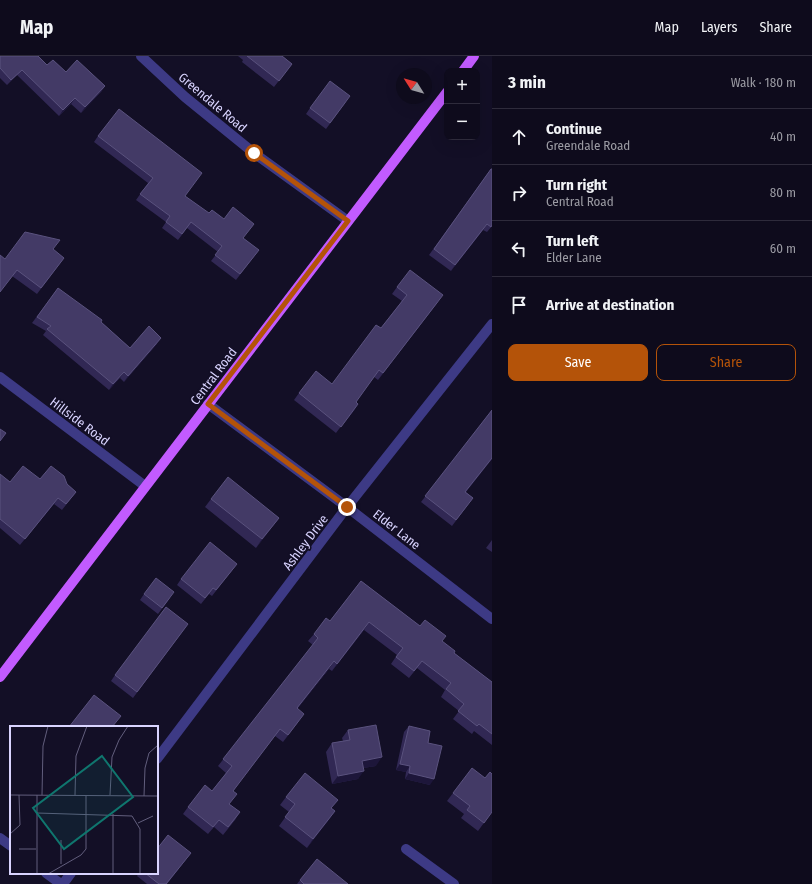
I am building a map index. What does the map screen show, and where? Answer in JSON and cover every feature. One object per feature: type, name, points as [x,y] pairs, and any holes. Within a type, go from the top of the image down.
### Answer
[{"type":"main road","points":[[465,68],[474,56]]},
{"type":"main road","name":"Central Road","points":[[0,677],[444,96]]},
{"type":"street","name":"Greendale Road","points":[[141,56],[185,97],[254,153],[348,221]]},
{"type":"street","name":"Ashley Drive","points":[[158,758],[347,507],[492,324]]},
{"type":"street","name":"Hillside Road","points":[[0,377],[145,486]]},
{"type":"street","name":"Elder Lane","points":[[208,404],[347,507],[492,618]]},
{"type":"street","points":[[0,838],[10,845]]},
{"type":"street","points":[[406,849],[454,884]]},
{"type":"street","points":[[47,874],[62,884],[70,874]]},
{"type":"building","points":[[0,56],[38,56],[47,65],[53,60],[66,72],[77,60],[105,86],[85,107],[75,98],[63,110],[22,70],[11,80],[0,68]]},
{"type":"building","points":[[247,56],[282,56],[292,64],[279,81]]},
{"type":"building","points":[[330,81],[350,96],[330,123],[310,108]]},
{"type":"building","points":[[119,109],[202,173],[185,196],[209,213],[212,210],[224,219],[233,207],[254,224],[243,238],[259,250],[240,274],[215,255],[222,246],[191,222],[182,234],[166,222],[170,216],[140,194],[153,178],[98,136]]},
{"type":"building","points":[[491,169],[492,225],[491,227],[487,224],[455,265],[434,249]]},
{"type":"building","points":[[25,232],[60,240],[53,249],[64,258],[41,288],[17,270],[0,292],[0,255],[5,259]]},
{"type":"building","points":[[410,270],[443,295],[383,373],[379,370],[356,402],[358,404],[341,427],[299,393],[316,371],[332,384],[376,325],[381,328],[407,295],[397,287]]},
{"type":"building","points":[[58,288],[102,320],[101,322],[130,348],[149,326],[161,338],[128,376],[124,372],[113,384],[47,329],[51,326],[37,317]]},
{"type":"building","points":[[492,410],[492,458],[465,492],[473,498],[456,520],[425,496]]},
{"type":"building","points":[[0,429],[6,433],[0,441]]},
{"type":"building","points":[[23,466],[40,479],[51,466],[64,476],[67,484],[76,492],[66,504],[58,498],[25,539],[0,519],[0,474],[10,482]]},
{"type":"building","points":[[228,477],[279,518],[262,539],[211,499]]},
{"type":"building","points":[[210,542],[237,564],[216,590],[213,588],[205,598],[181,579]]},
{"type":"building","points":[[156,578],[174,592],[162,608],[144,594]]},
{"type":"building","points":[[361,581],[420,626],[425,620],[446,636],[442,641],[455,651],[454,653],[492,682],[492,734],[479,724],[477,726],[458,711],[464,704],[446,689],[451,683],[422,661],[414,671],[396,657],[403,648],[369,622],[337,664],[334,661],[297,708],[304,714],[288,735],[280,729],[233,791],[237,794],[229,804],[240,812],[228,827],[219,820],[213,827],[188,807],[205,785],[212,791],[232,766],[223,759],[318,638],[314,634],[326,618],[330,621]]},
{"type":"building","points":[[166,607],[188,624],[137,692],[115,675]]},
{"type":"building","points":[[94,695],[121,716],[113,726],[70,726]]},
{"type":"building","points":[[376,725],[382,757],[362,761],[364,771],[338,776],[332,743],[350,740],[348,730]]},
{"type":"building","points":[[409,726],[430,731],[428,743],[442,746],[434,779],[409,773],[410,766],[400,764]]},
{"type":"building","points":[[472,768],[485,778],[490,772],[492,774],[492,812],[484,823],[467,810],[470,806],[453,793]]},
{"type":"building","points":[[305,773],[338,800],[331,808],[335,811],[313,839],[285,817],[295,804],[286,797]]},
{"type":"building","points":[[168,835],[191,853],[166,884],[159,884],[146,874],[158,874],[158,848]]},
{"type":"building","points":[[317,859],[348,884],[304,884],[300,880]]},
{"type":"route","points":[[254,153],[348,221],[208,404],[347,507]]}]
